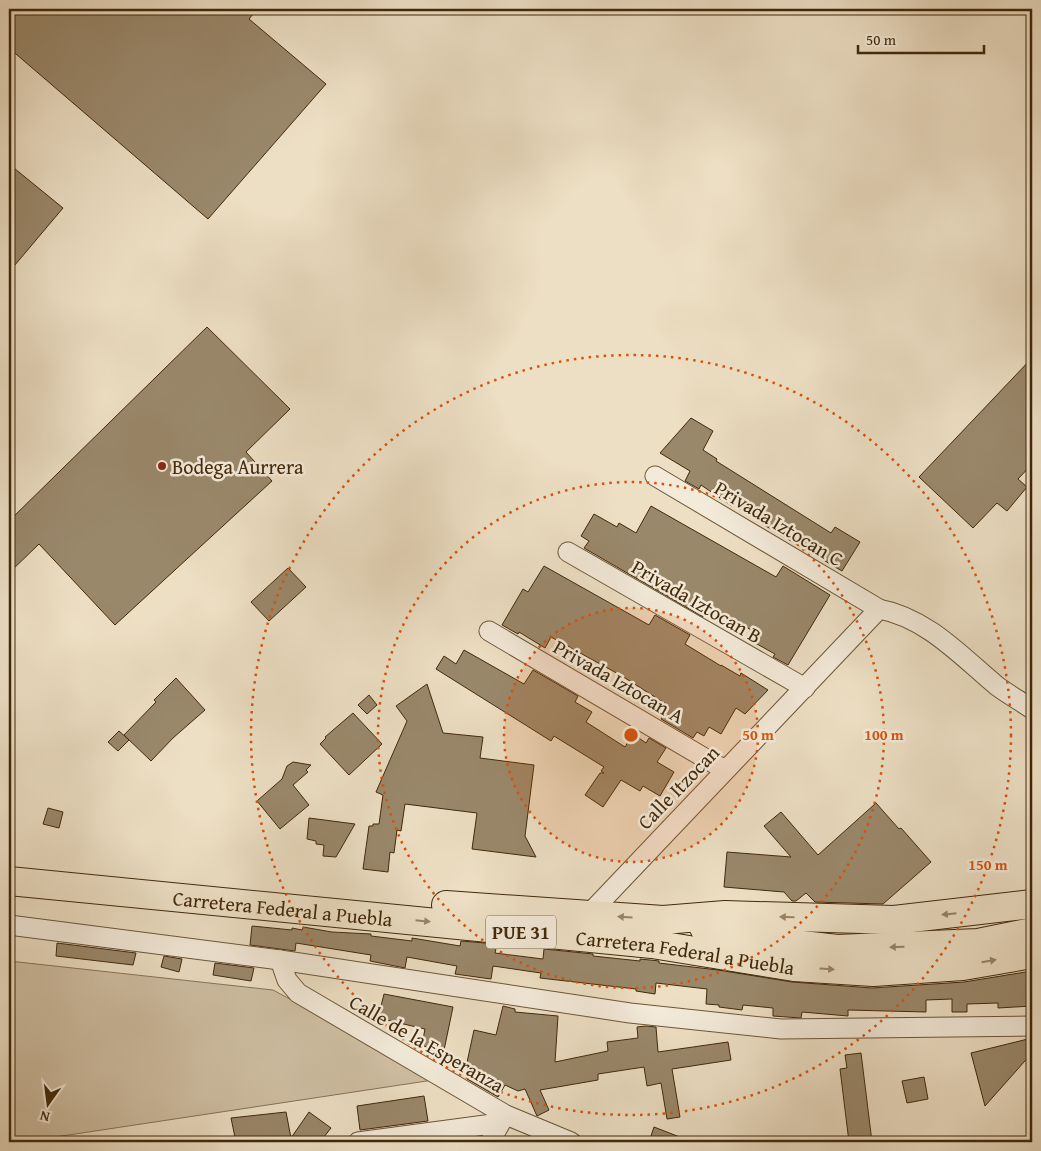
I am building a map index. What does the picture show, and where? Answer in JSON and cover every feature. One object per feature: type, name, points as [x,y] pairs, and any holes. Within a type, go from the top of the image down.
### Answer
[{"type":"main road","name":"Carretera Federal a Puebla","points":[[9,863],[324,896],[564,914],[588,926],[652,944],[794,967],[873,972],[963,966],[1032,954]]},
{"type":"main road","name":"Carretera Federal a Puebla","points":[[9,881],[588,926],[724,915],[894,920],[1032,904]]},
{"type":"main road","points":[[663,920],[776,942],[837,949],[978,943],[1032,932]]},
{"type":"street","name":"Privada Iztocan C","points":[[655,476],[879,608],[896,612],[941,638],[999,687],[1032,709]]},
{"type":"street","name":"Privada Iztocan B","points":[[568,552],[805,688]]},
{"type":"street","name":"Calle Itzocan","points":[[588,926],[725,770],[771,725],[879,608]]},
{"type":"street","name":"Privada Iztocan A","points":[[489,631],[725,770]]},
{"type":"street","points":[[9,925],[280,960],[630,1013],[781,1029],[1032,1026]]},
{"type":"street","name":"Calle de la Esperanza","points":[[280,960],[287,980],[298,993],[503,1119],[570,1142]]},
{"type":"street","points":[[358,1142],[503,1119]]},
{"type":"street","points":[[490,1142],[503,1119]]},
{"type":"shaded area","points":[[9,961],[273,990],[440,1079],[22,1142],[9,1142]]},
{"type":"building","points":[[9,9],[257,9],[249,19],[326,84],[208,219],[9,48]]},
{"type":"building","points":[[9,164],[63,208],[9,272]]},
{"type":"building","name":"Bodega Aurrera","points":[[207,327],[290,409],[246,452],[272,481],[115,625],[39,544],[9,573],[9,521]]},
{"type":"building","points":[[1032,358],[1032,464],[1018,479],[1027,487],[1007,511],[997,503],[973,528],[919,477]]},
{"type":"building","points":[[691,418],[713,431],[703,450],[717,459],[716,461],[831,533],[835,527],[860,542],[842,571],[769,528],[733,504],[732,506],[701,485],[699,489],[685,481],[690,471],[660,453]]},
{"type":"building","points":[[651,506],[776,577],[783,566],[830,595],[788,665],[773,657],[775,654],[748,639],[753,631],[710,606],[703,617],[584,548],[589,541],[581,536],[594,514],[617,527],[619,523],[636,533]]},
{"type":"building","points":[[544,566],[649,625],[655,615],[690,635],[685,644],[721,666],[740,676],[741,673],[768,690],[745,714],[736,708],[721,734],[709,727],[704,736],[697,732],[693,738],[661,719],[669,706],[622,676],[551,637],[545,648],[519,632],[518,634],[502,625],[523,589],[528,592]]},
{"type":"building","points":[[288,568],[306,587],[269,621],[251,602]]},
{"type":"building","points":[[464,650],[524,684],[533,670],[578,696],[575,702],[592,712],[586,722],[625,747],[633,734],[646,743],[649,738],[666,748],[657,762],[674,772],[660,796],[643,786],[640,791],[621,780],[603,807],[585,795],[600,773],[604,773],[601,771],[604,767],[554,736],[551,741],[436,669],[444,656],[456,664]]},
{"type":"building","points":[[176,678],[205,710],[173,738],[151,761],[124,735]]},
{"type":"building","points":[[427,684],[443,733],[483,737],[480,758],[534,765],[525,836],[536,857],[472,849],[477,813],[405,804],[401,831],[397,830],[394,853],[390,852],[388,872],[363,869],[369,826],[379,824],[383,795],[376,792],[407,721],[396,706]]},
{"type":"building","points":[[369,695],[377,705],[367,714],[358,705]]},
{"type":"building","points":[[353,713],[382,744],[349,775],[320,744],[325,737]]},
{"type":"building","points":[[119,731],[129,740],[118,751],[108,742]]},
{"type":"building","points":[[293,762],[311,765],[306,770],[308,772],[293,785],[309,805],[280,829],[257,801],[282,779],[287,766]]},
{"type":"building","points":[[876,803],[931,862],[883,904],[815,902],[806,893],[796,901],[792,901],[784,892],[724,887],[727,852],[791,857],[764,826],[781,812],[818,855]]},
{"type":"building","points":[[48,808],[63,812],[59,828],[43,824]]},
{"type":"building","points":[[309,818],[355,824],[336,857],[323,856],[324,845],[316,844],[316,841],[307,839]]},
{"type":"building","points":[[252,926],[292,930],[292,928],[302,930],[303,927],[332,932],[371,934],[371,936],[412,941],[412,938],[460,946],[461,941],[497,944],[495,953],[543,959],[544,949],[640,961],[640,959],[659,961],[659,963],[792,982],[872,988],[964,982],[1032,971],[1032,1006],[998,1008],[998,1003],[967,1004],[967,1012],[952,1012],[952,999],[926,1000],[926,1012],[848,1010],[848,1016],[802,1012],[801,1018],[773,1016],[773,1008],[743,1005],[742,1010],[706,1004],[707,989],[656,983],[655,994],[636,991],[636,989],[540,978],[541,973],[493,966],[491,979],[455,974],[457,966],[407,957],[405,968],[370,961],[371,955],[296,943],[295,951],[250,945]]},
{"type":"building","points":[[57,943],[136,953],[133,965],[56,956]]},
{"type":"building","points":[[164,956],[182,959],[179,972],[161,967]]},
{"type":"building","points":[[215,963],[254,968],[251,981],[213,975]]},
{"type":"building","points":[[384,994],[453,1007],[443,1055],[422,1045],[425,1029],[378,1018]]},
{"type":"building","points":[[503,1006],[515,1009],[515,1012],[558,1016],[555,1062],[608,1051],[607,1042],[638,1038],[637,1027],[646,1026],[656,1027],[658,1052],[728,1042],[731,1060],[672,1069],[680,1117],[667,1119],[661,1083],[647,1086],[644,1067],[598,1074],[598,1080],[540,1090],[549,1110],[537,1116],[525,1089],[518,1091],[505,1085],[498,1097],[467,1079],[474,1069],[466,1067],[474,1030],[496,1035]]},
{"type":"building","points":[[1032,1038],[1032,1053],[985,1106],[971,1053]]},
{"type":"building","points":[[861,1053],[872,1142],[849,1142],[840,1069],[847,1068],[845,1055]]},
{"type":"building","points":[[924,1077],[928,1099],[907,1103],[902,1081]]},
{"type":"building","points":[[424,1096],[428,1121],[360,1130],[357,1106]]},
{"type":"building","points":[[286,1112],[291,1138],[309,1112],[331,1128],[320,1142],[236,1142],[231,1118]]},
{"type":"building","points":[[654,1127],[690,1141],[690,1142],[649,1142]]},
{"type":"place","name":"Bodega Aurrera","points":[[162,466]]}]
